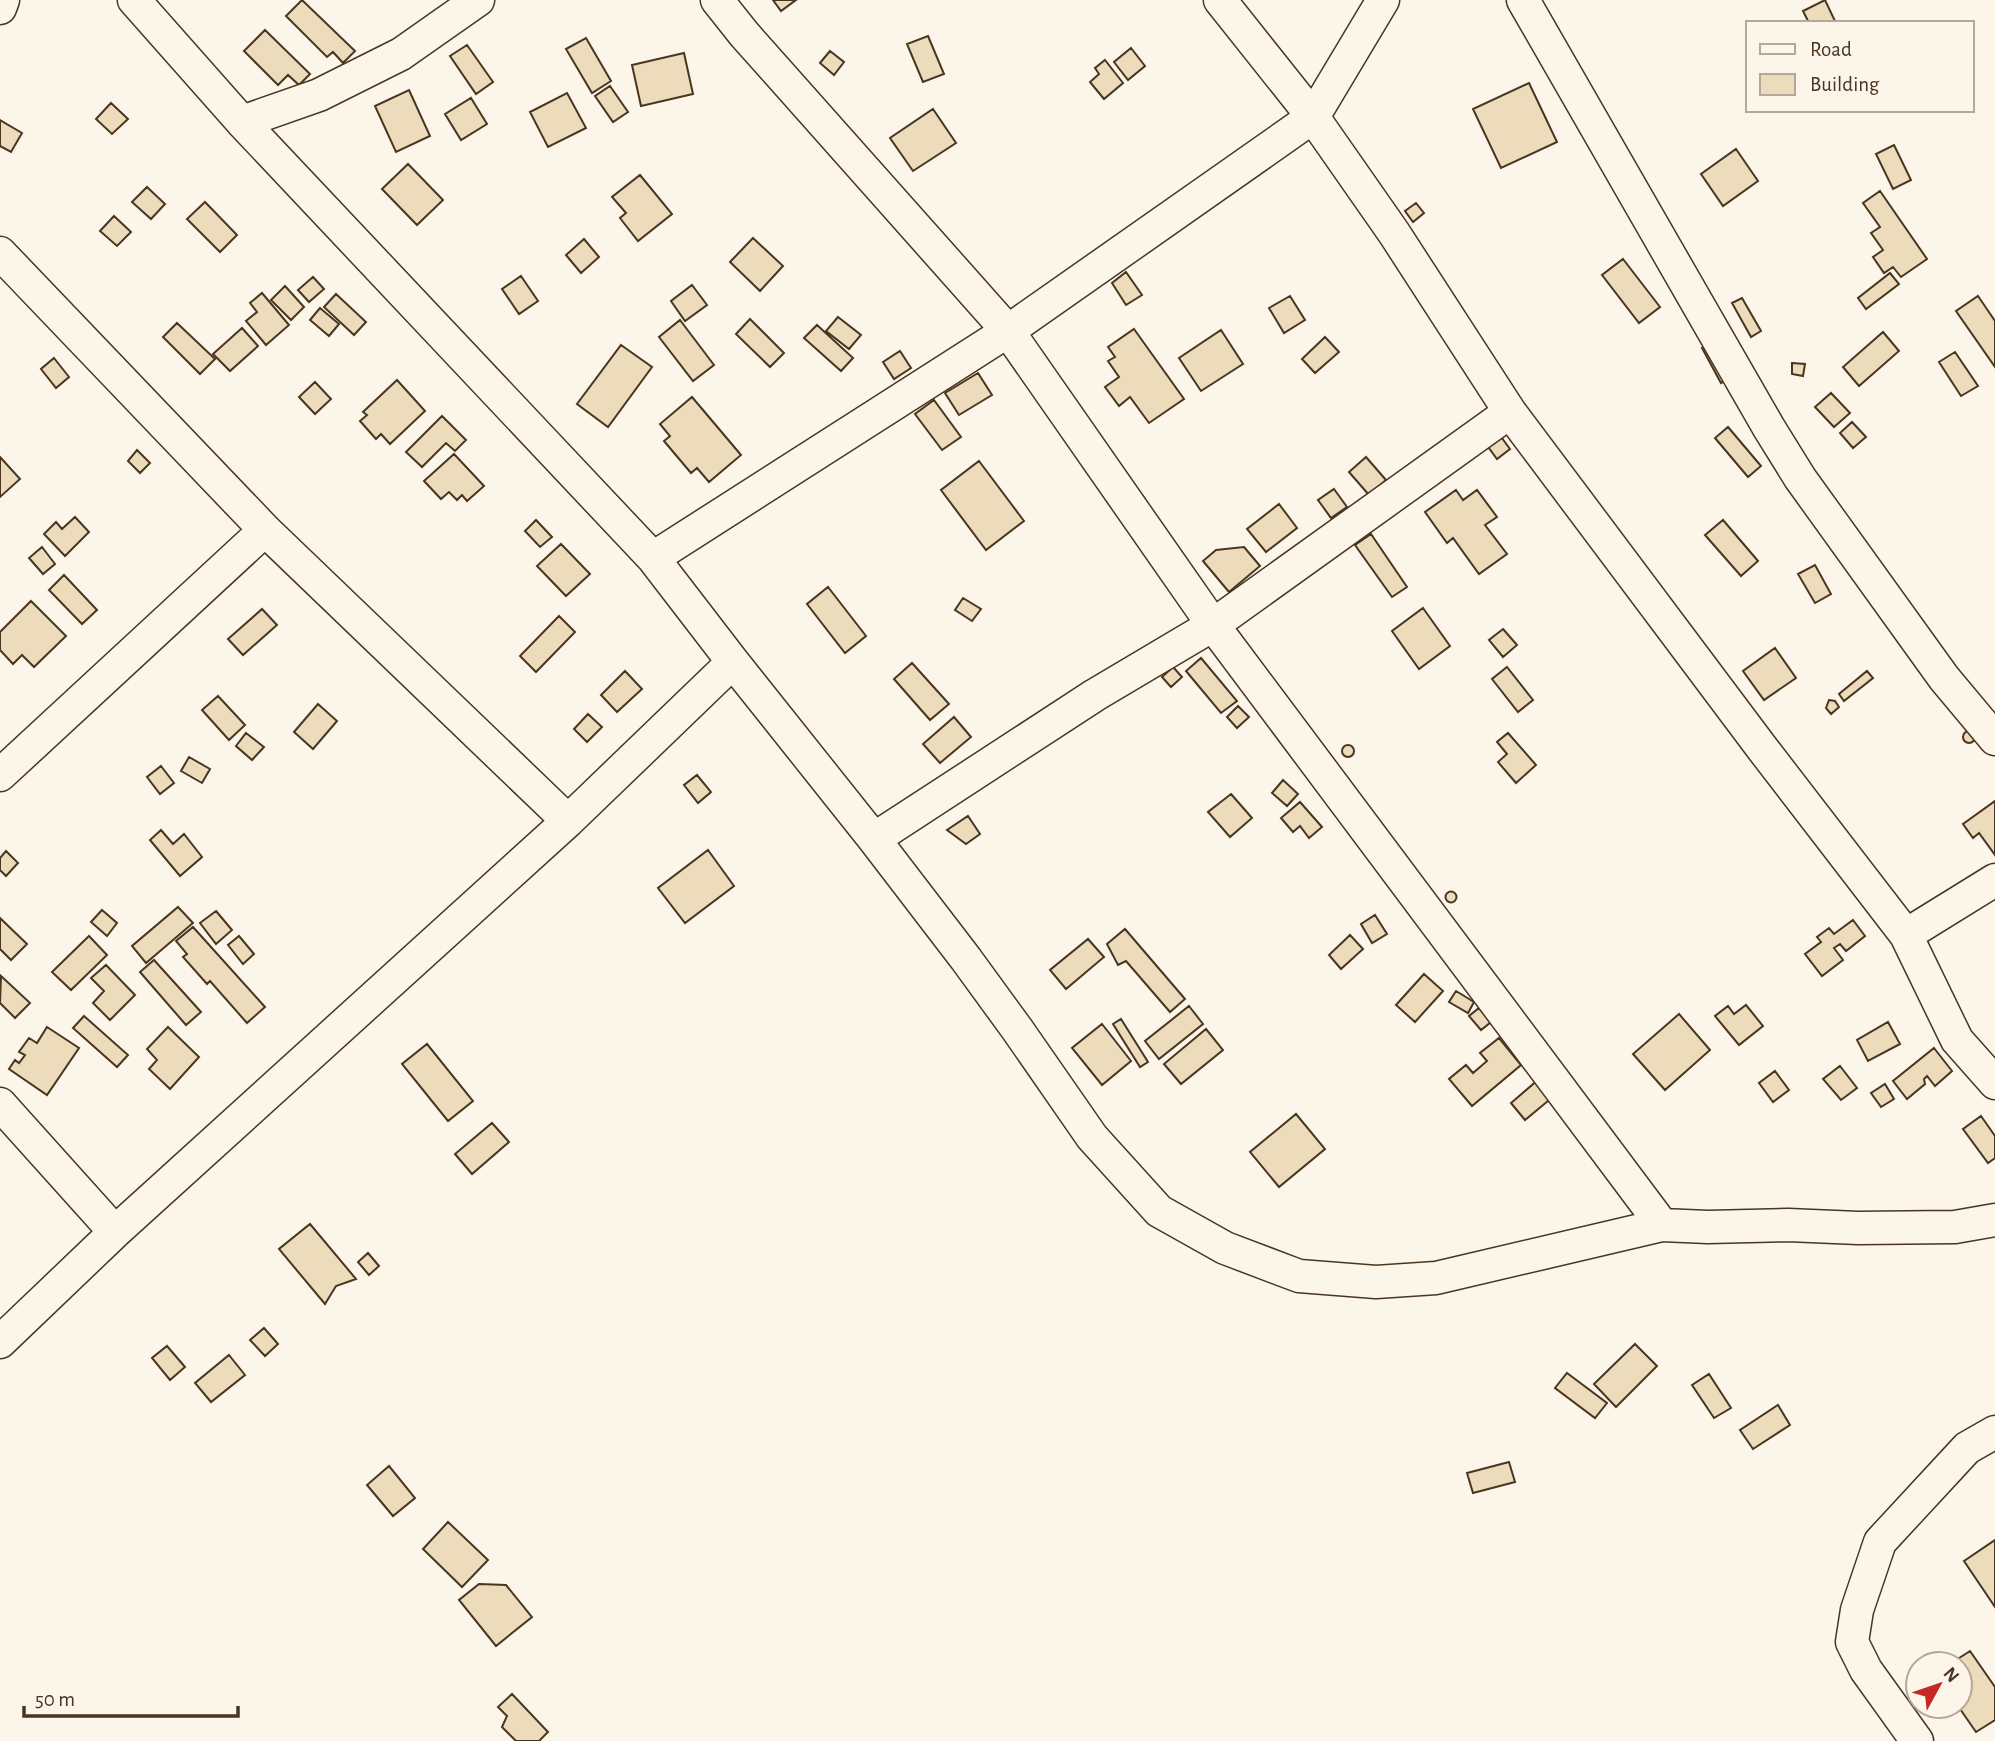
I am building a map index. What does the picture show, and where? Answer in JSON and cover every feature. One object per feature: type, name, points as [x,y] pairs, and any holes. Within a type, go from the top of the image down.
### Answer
[{"type":"street","points":[[0,8],[3,0]]},
{"type":"street","points":[[134,0],[242,122],[653,558],[874,839],[1017,1029],[1092,1137],[1159,1211],[1225,1248],[1299,1276],[1376,1282],[1436,1278],[1662,1225],[1955,1227],[1995,1220]]},
{"type":"street","points":[[242,122],[319,95],[401,54],[478,0]]},
{"type":"street","points":[[717,0],[744,34],[1009,331],[1213,625],[1662,1225]]},
{"type":"street","points":[[1220,0],[1313,117],[1394,233],[1510,412],[1906,935],[1957,1040],[1995,1083]]},
{"type":"street","points":[[653,558],[1009,331],[1313,117],[1383,0]]},
{"type":"street","points":[[1522,0],[1800,478],[1944,678],[1995,739]]},
{"type":"street","points":[[0,253],[265,530],[568,821]]},
{"type":"street","points":[[874,839],[1096,695],[1213,625],[1510,412]]},
{"type":"street","points":[[0,775],[265,530]]},
{"type":"street","points":[[0,1342],[115,1231],[568,821],[733,662]]},
{"type":"street","points":[[1906,935],[1995,880]]},
{"type":"street","points":[[0,1104],[115,1231]]},
{"type":"street","points":[[1917,1741],[1866,1670],[1852,1642],[1857,1610],[1880,1542],[1967,1448],[1995,1432]]},
{"type":"building","points":[[302,0],[355,51],[343,63],[333,52],[327,57],[286,16]]},
{"type":"building","points":[[773,0],[796,0],[781,11]]},
{"type":"building","points":[[1825,0],[1835,21],[1808,21],[1803,11]]},
{"type":"building","points":[[265,30],[310,74],[299,85],[288,75],[278,85],[244,51]]},
{"type":"building","points":[[928,36],[944,74],[923,82],[907,44]]},
{"type":"building","points":[[586,38],[611,81],[592,93],[566,49]]},
{"type":"building","points":[[467,45],[493,82],[476,94],[450,56]]},
{"type":"building","points":[[1131,48],[1145,66],[1128,80],[1114,62]]},
{"type":"building","points":[[830,51],[844,62],[834,75],[820,63]]},
{"type":"building","points":[[684,53],[693,94],[641,106],[632,65]]},
{"type":"building","points":[[1105,60],[1123,83],[1104,99],[1090,82],[1099,74],[1095,68]]},
{"type":"building","points":[[1529,83],[1557,142],[1501,168],[1473,109]]},
{"type":"building","points":[[610,86],[628,112],[613,122],[595,96]]},
{"type":"building","points":[[409,90],[430,136],[396,152],[375,106]]},
{"type":"building","points":[[567,93],[586,128],[548,147],[530,112]]},
{"type":"building","points":[[471,98],[487,124],[461,140],[445,114]]},
{"type":"building","points":[[111,103],[128,119],[112,134],[96,119]]},
{"type":"building","points":[[933,109],[956,143],[913,171],[890,138]]},
{"type":"building","points":[[0,120],[22,133],[11,152],[0,146]]},
{"type":"building","points":[[1894,145],[1911,180],[1893,189],[1876,154]]},
{"type":"building","points":[[1736,149],[1758,181],[1723,206],[1701,174]]},
{"type":"building","points":[[408,164],[443,200],[417,225],[382,189]]},
{"type":"building","points":[[640,175],[672,214],[638,241],[620,218],[626,213],[612,197]]},
{"type":"building","points":[[147,187],[165,204],[151,219],[132,202]]},
{"type":"building","points":[[1880,191],[1927,259],[1901,277],[1893,267],[1884,273],[1873,257],[1883,250],[1871,233],[1880,227],[1863,203]]},
{"type":"building","points":[[205,202],[237,235],[220,252],[187,219]]},
{"type":"building","points":[[1416,203],[1424,213],[1413,222],[1405,211]]},
{"type":"building","points":[[114,216],[131,232],[117,246],[100,231]]},
{"type":"building","points":[[753,238],[783,266],[760,291],[730,262]]},
{"type":"building","points":[[584,239],[599,257],[581,273],[566,255]]},
{"type":"building","points":[[1623,259],[1660,307],[1639,323],[1602,275]]},
{"type":"building","points":[[1126,272],[1142,295],[1126,305],[1112,283]]},
{"type":"building","points":[[1890,273],[1899,284],[1866,309],[1858,298]]},
{"type":"building","points":[[521,276],[538,301],[519,314],[502,289]]},
{"type":"building","points":[[313,277],[324,289],[309,302],[298,290]]},
{"type":"building","points":[[692,285],[707,305],[685,321],[671,301]]},
{"type":"building","points":[[285,286],[304,307],[291,320],[271,300]]},
{"type":"building","points":[[262,293],[289,325],[266,345],[246,321],[257,312],[250,303]]},
{"type":"building","points":[[336,294],[366,322],[354,335],[324,307]]},
{"type":"building","points":[[1290,296],[1305,320],[1284,333],[1269,308]]},
{"type":"building","points":[[1978,296],[1995,321],[1995,367],[1956,311]]},
{"type":"building","points":[[1742,298],[1761,331],[1751,337],[1732,303]]},
{"type":"building","points":[[320,308],[339,324],[329,336],[310,320]]},
{"type":"building","points":[[838,317],[861,335],[849,349],[826,331]]},
{"type":"building","points":[[750,319],[784,353],[770,367],[736,334]]},
{"type":"building","points":[[680,320],[714,365],[693,381],[659,337]]},
{"type":"building","points":[[177,323],[215,359],[200,374],[163,337]]},
{"type":"building","points":[[817,325],[853,358],[841,371],[804,338]]},
{"type":"building","points":[[242,328],[258,346],[230,371],[213,354]]},
{"type":"building","points":[[1134,329],[1184,399],[1149,423],[1130,397],[1119,406],[1105,387],[1119,377],[1108,361],[1115,357],[1108,347]]},
{"type":"building","points":[[1221,330],[1243,364],[1201,391],[1179,358]]},
{"type":"building","points":[[1883,332],[1899,351],[1859,386],[1843,367]]},
{"type":"building","points":[[1325,337],[1339,352],[1315,373],[1302,359]]},
{"type":"building","points":[[1712,343],[1731,377],[1721,383],[1702,348]]},
{"type":"building","points":[[621,345],[652,367],[608,427],[577,404]]},
{"type":"building","points":[[900,351],[911,368],[894,379],[883,362]]},
{"type":"building","points":[[1955,352],[1978,386],[1961,396],[1939,362]]},
{"type":"building","points":[[54,358],[69,377],[56,388],[41,369]]},
{"type":"building","points":[[1792,363],[1805,364],[1803,376],[1792,374]]},
{"type":"building","points":[[978,373],[992,395],[959,415],[945,393]]},
{"type":"building","points":[[397,380],[425,411],[390,444],[381,434],[376,439],[360,421],[367,415],[363,412]]},
{"type":"building","points":[[315,382],[331,399],[315,414],[299,397]]},
{"type":"building","points":[[1831,393],[1850,413],[1834,427],[1815,407]]},
{"type":"building","points":[[692,397],[741,455],[709,482],[697,468],[691,473],[664,441],[670,436],[660,424]]},
{"type":"building","points":[[934,400],[961,437],[942,450],[915,414]]},
{"type":"building","points":[[442,416],[466,440],[455,451],[446,443],[422,467],[406,452]]},
{"type":"building","points":[[1852,422],[1866,437],[1853,448],[1840,433]]},
{"type":"building","points":[[1728,427],[1761,466],[1748,477],[1715,438]]},
{"type":"building","points":[[1496,430],[1510,449],[1497,459],[1483,440]]},
{"type":"building","points":[[137,450],[150,463],[140,473],[128,461]]},
{"type":"building","points":[[454,454],[484,486],[467,501],[462,495],[457,500],[449,492],[441,499],[424,481]]},
{"type":"building","points":[[0,457],[20,479],[0,497]]},
{"type":"building","points":[[1366,457],[1386,480],[1369,495],[1349,472]]},
{"type":"building","points":[[979,461],[1024,521],[986,550],[941,490]]},
{"type":"building","points":[[1334,489],[1347,507],[1331,518],[1318,500]]},
{"type":"building","points":[[1456,490],[1463,500],[1477,490],[1497,517],[1485,525],[1507,554],[1479,574],[1453,538],[1447,543],[1425,512]]},
{"type":"building","points":[[1279,504],[1297,528],[1266,552],[1247,529]]},
{"type":"building","points":[[75,517],[89,532],[65,556],[44,534],[56,522],[62,529]]},
{"type":"building","points":[[536,520],[552,537],[540,547],[525,531]]},
{"type":"building","points":[[1723,520],[1758,561],[1741,576],[1705,535]]},
{"type":"building","points":[[1371,534],[1407,587],[1392,597],[1355,545]]},
{"type":"building","points":[[561,544],[590,574],[566,596],[537,566]]},
{"type":"building","points":[[42,547],[55,564],[43,574],[29,558]]},
{"type":"building","points":[[1244,547],[1260,566],[1229,592],[1203,561],[1216,550]]},
{"type":"building","points":[[1815,565],[1831,594],[1815,603],[1798,574]]},
{"type":"building","points":[[64,575],[97,610],[82,624],[49,590]]},
{"type":"building","points":[[828,587],[866,636],[845,653],[807,604]]},
{"type":"building","points":[[963,598],[981,609],[972,621],[955,610]]},
{"type":"building","points":[[31,601],[66,636],[34,667],[22,655],[13,664],[0,650],[0,632]]},
{"type":"building","points":[[1423,608],[1450,646],[1419,669],[1392,631]]},
{"type":"building","points":[[262,609],[277,625],[243,655],[228,639]]},
{"type":"building","points":[[559,616],[575,632],[536,672],[520,656]]},
{"type":"building","points":[[1503,629],[1517,645],[1503,657],[1489,640]]},
{"type":"building","points":[[1775,648],[1796,678],[1764,700],[1743,671]]},
{"type":"building","points":[[1201,658],[1237,701],[1221,713],[1186,671]]},
{"type":"building","points":[[912,663],[949,704],[930,720],[894,679]]},
{"type":"building","points":[[1173,667],[1182,677],[1171,687],[1162,677]]},
{"type":"building","points":[[1507,667],[1533,700],[1518,712],[1492,679]]},
{"type":"building","points":[[625,671],[642,689],[617,712],[601,695]]},
{"type":"building","points":[[1867,671],[1873,678],[1844,701],[1839,694]]},
{"type":"building","points":[[218,696],[245,725],[229,740],[202,710]]},
{"type":"building","points":[[1829,700],[1835,701],[1839,707],[1831,714],[1826,708]]},
{"type":"building","points":[[318,704],[337,721],[313,749],[294,732]]},
{"type":"building","points":[[1238,706],[1249,717],[1237,728],[1227,717]]},
{"type":"building","points":[[588,714],[602,727],[587,742],[574,729]]},
{"type":"building","points":[[954,717],[971,737],[940,763],[923,744]]},
{"type":"building","points":[[1969,731],[1975,737],[1969,743],[1963,737]]},
{"type":"building","points":[[246,733],[264,747],[252,760],[236,746]]},
{"type":"building","points":[[1508,733],[1536,765],[1516,783],[1498,762],[1507,754],[1497,742]]},
{"type":"building","points":[[1348,745],[1354,751],[1348,757],[1342,751]]},
{"type":"building","points":[[189,757],[210,769],[202,783],[181,771]]},
{"type":"building","points":[[161,766],[174,783],[160,794],[147,777]]},
{"type":"building","points":[[697,775],[711,792],[698,803],[684,785]]},
{"type":"building","points":[[1283,780],[1298,794],[1287,806],[1272,793]]},
{"type":"building","points":[[1231,794],[1252,818],[1230,837],[1208,812]]},
{"type":"building","points":[[1995,801],[1995,855],[1979,833],[1973,838],[1963,824]]},
{"type":"building","points":[[1300,802],[1322,827],[1309,838],[1300,826],[1293,832],[1281,818]]},
{"type":"building","points":[[968,816],[980,834],[966,844],[947,830]]},
{"type":"building","points":[[161,830],[173,844],[184,834],[202,857],[180,876],[150,840]]},
{"type":"building","points":[[708,850],[734,886],[685,923],[658,888]]},
{"type":"building","points":[[6,851],[18,863],[6,876],[0,870],[0,858]]},
{"type":"building","points":[[1451,891],[1457,897],[1451,903],[1445,897]]},
{"type":"building","points":[[178,907],[193,923],[146,963],[132,946]]},
{"type":"building","points":[[102,910],[117,923],[107,936],[91,922]]},
{"type":"building","points":[[216,911],[232,930],[216,944],[200,923]]},
{"type":"building","points":[[1375,915],[1387,934],[1372,943],[1361,924]]},
{"type":"building","points":[[0,918],[27,944],[11,960],[0,949]]},
{"type":"building","points":[[1853,920],[1865,936],[1846,951],[1840,944],[1834,948],[1843,960],[1822,976],[1805,954],[1821,942],[1817,937],[1829,928],[1834,934]]},
{"type":"building","points":[[193,927],[265,1007],[247,1023],[210,981],[207,984],[183,957],[187,954],[176,941]]},
{"type":"building","points":[[1125,929],[1185,999],[1170,1012],[1126,961],[1118,965],[1107,944]]},
{"type":"building","points":[[1350,935],[1363,949],[1341,969],[1329,955]]},
{"type":"building","points":[[89,936],[107,955],[71,990],[52,972]]},
{"type":"building","points":[[239,936],[254,954],[243,964],[228,945]]},
{"type":"building","points":[[1088,939],[1104,957],[1066,989],[1050,970]]},
{"type":"building","points":[[154,960],[201,1012],[186,1025],[140,972]]},
{"type":"building","points":[[106,965],[135,995],[110,1020],[93,1003],[104,991],[91,978]]},
{"type":"building","points":[[1424,974],[1443,991],[1415,1022],[1396,1005]]},
{"type":"building","points":[[1,976],[30,1003],[15,1018],[0,1003]]},
{"type":"building","points":[[1456,991],[1474,1002],[1468,1013],[1449,1002]]},
{"type":"building","points":[[1746,1005],[1763,1026],[1739,1045],[1715,1016],[1728,1006],[1734,1014]]},
{"type":"building","points":[[1189,1006],[1203,1024],[1159,1059],[1145,1041]]},
{"type":"building","points":[[1479,1008],[1491,1022],[1481,1030],[1469,1016]]},
{"type":"building","points":[[1679,1014],[1710,1050],[1665,1090],[1633,1054]]},
{"type":"building","points":[[84,1016],[128,1055],[117,1067],[73,1028]]},
{"type":"building","points":[[1121,1019],[1148,1062],[1140,1067],[1113,1024]]},
{"type":"building","points":[[1888,1022],[1900,1044],[1868,1061],[1857,1040]]},
{"type":"building","points":[[1102,1024],[1131,1061],[1102,1085],[1072,1048]]},
{"type":"building","points":[[47,1027],[79,1048],[47,1095],[9,1069],[15,1060],[19,1063],[25,1055],[19,1052],[29,1038],[37,1043]]},
{"type":"building","points":[[168,1027],[199,1057],[170,1089],[149,1069],[157,1060],[147,1049]]},
{"type":"building","points":[[1206,1029],[1223,1050],[1181,1084],[1164,1064]]},
{"type":"building","points":[[1499,1038],[1521,1065],[1472,1106],[1449,1079],[1466,1065],[1473,1073],[1487,1061],[1480,1053]]},
{"type":"building","points":[[427,1044],[473,1101],[448,1121],[402,1064]]},
{"type":"building","points":[[1934,1048],[1952,1071],[1935,1086],[1927,1076],[1924,1079],[1925,1084],[1907,1099],[1893,1081]]},
{"type":"building","points":[[1840,1066],[1857,1088],[1841,1100],[1823,1079]]},
{"type":"building","points":[[1775,1071],[1789,1090],[1773,1102],[1759,1083]]},
{"type":"building","points":[[1539,1079],[1554,1096],[1525,1120],[1511,1103]]},
{"type":"building","points":[[1885,1084],[1894,1099],[1881,1107],[1871,1093]]},
{"type":"building","points":[[1296,1114],[1325,1149],[1279,1187],[1250,1152]]},
{"type":"building","points":[[1981,1116],[1995,1136],[1995,1158],[1988,1163],[1963,1129]]},
{"type":"building","points":[[492,1123],[509,1142],[472,1174],[455,1154]]},
{"type":"building","points":[[310,1224],[356,1279],[336,1286],[325,1304],[279,1249]]},
{"type":"building","points":[[368,1253],[379,1266],[369,1275],[358,1262]]},
{"type":"building","points":[[264,1328],[278,1344],[265,1356],[250,1340]]},
{"type":"building","points":[[1635,1344],[1657,1366],[1616,1407],[1594,1384]]},
{"type":"building","points":[[167,1346],[185,1367],[170,1380],[152,1358]]},
{"type":"building","points":[[229,1355],[245,1375],[211,1402],[195,1383]]},
{"type":"building","points":[[1567,1373],[1607,1403],[1595,1418],[1555,1388]]},
{"type":"building","points":[[1709,1374],[1731,1408],[1714,1418],[1692,1385]]},
{"type":"building","points":[[1778,1405],[1790,1425],[1753,1449],[1740,1430]]},
{"type":"building","points":[[1509,1462],[1515,1482],[1473,1493],[1467,1473]]},
{"type":"building","points":[[389,1466],[415,1498],[393,1516],[367,1485]]},
{"type":"building","points":[[448,1522],[488,1560],[462,1587],[423,1549]]},
{"type":"building","points":[[1995,1540],[1995,1607],[1964,1561]]},
{"type":"building","points":[[479,1584],[506,1585],[532,1617],[496,1646],[459,1600]]},
{"type":"building","points":[[1974,1657],[1995,1687],[1995,1720],[1976,1732],[1968,1720],[1974,1720]]},
{"type":"building","points":[[512,1694],[548,1732],[539,1741],[516,1741],[502,1727],[507,1716],[498,1707]]}]
